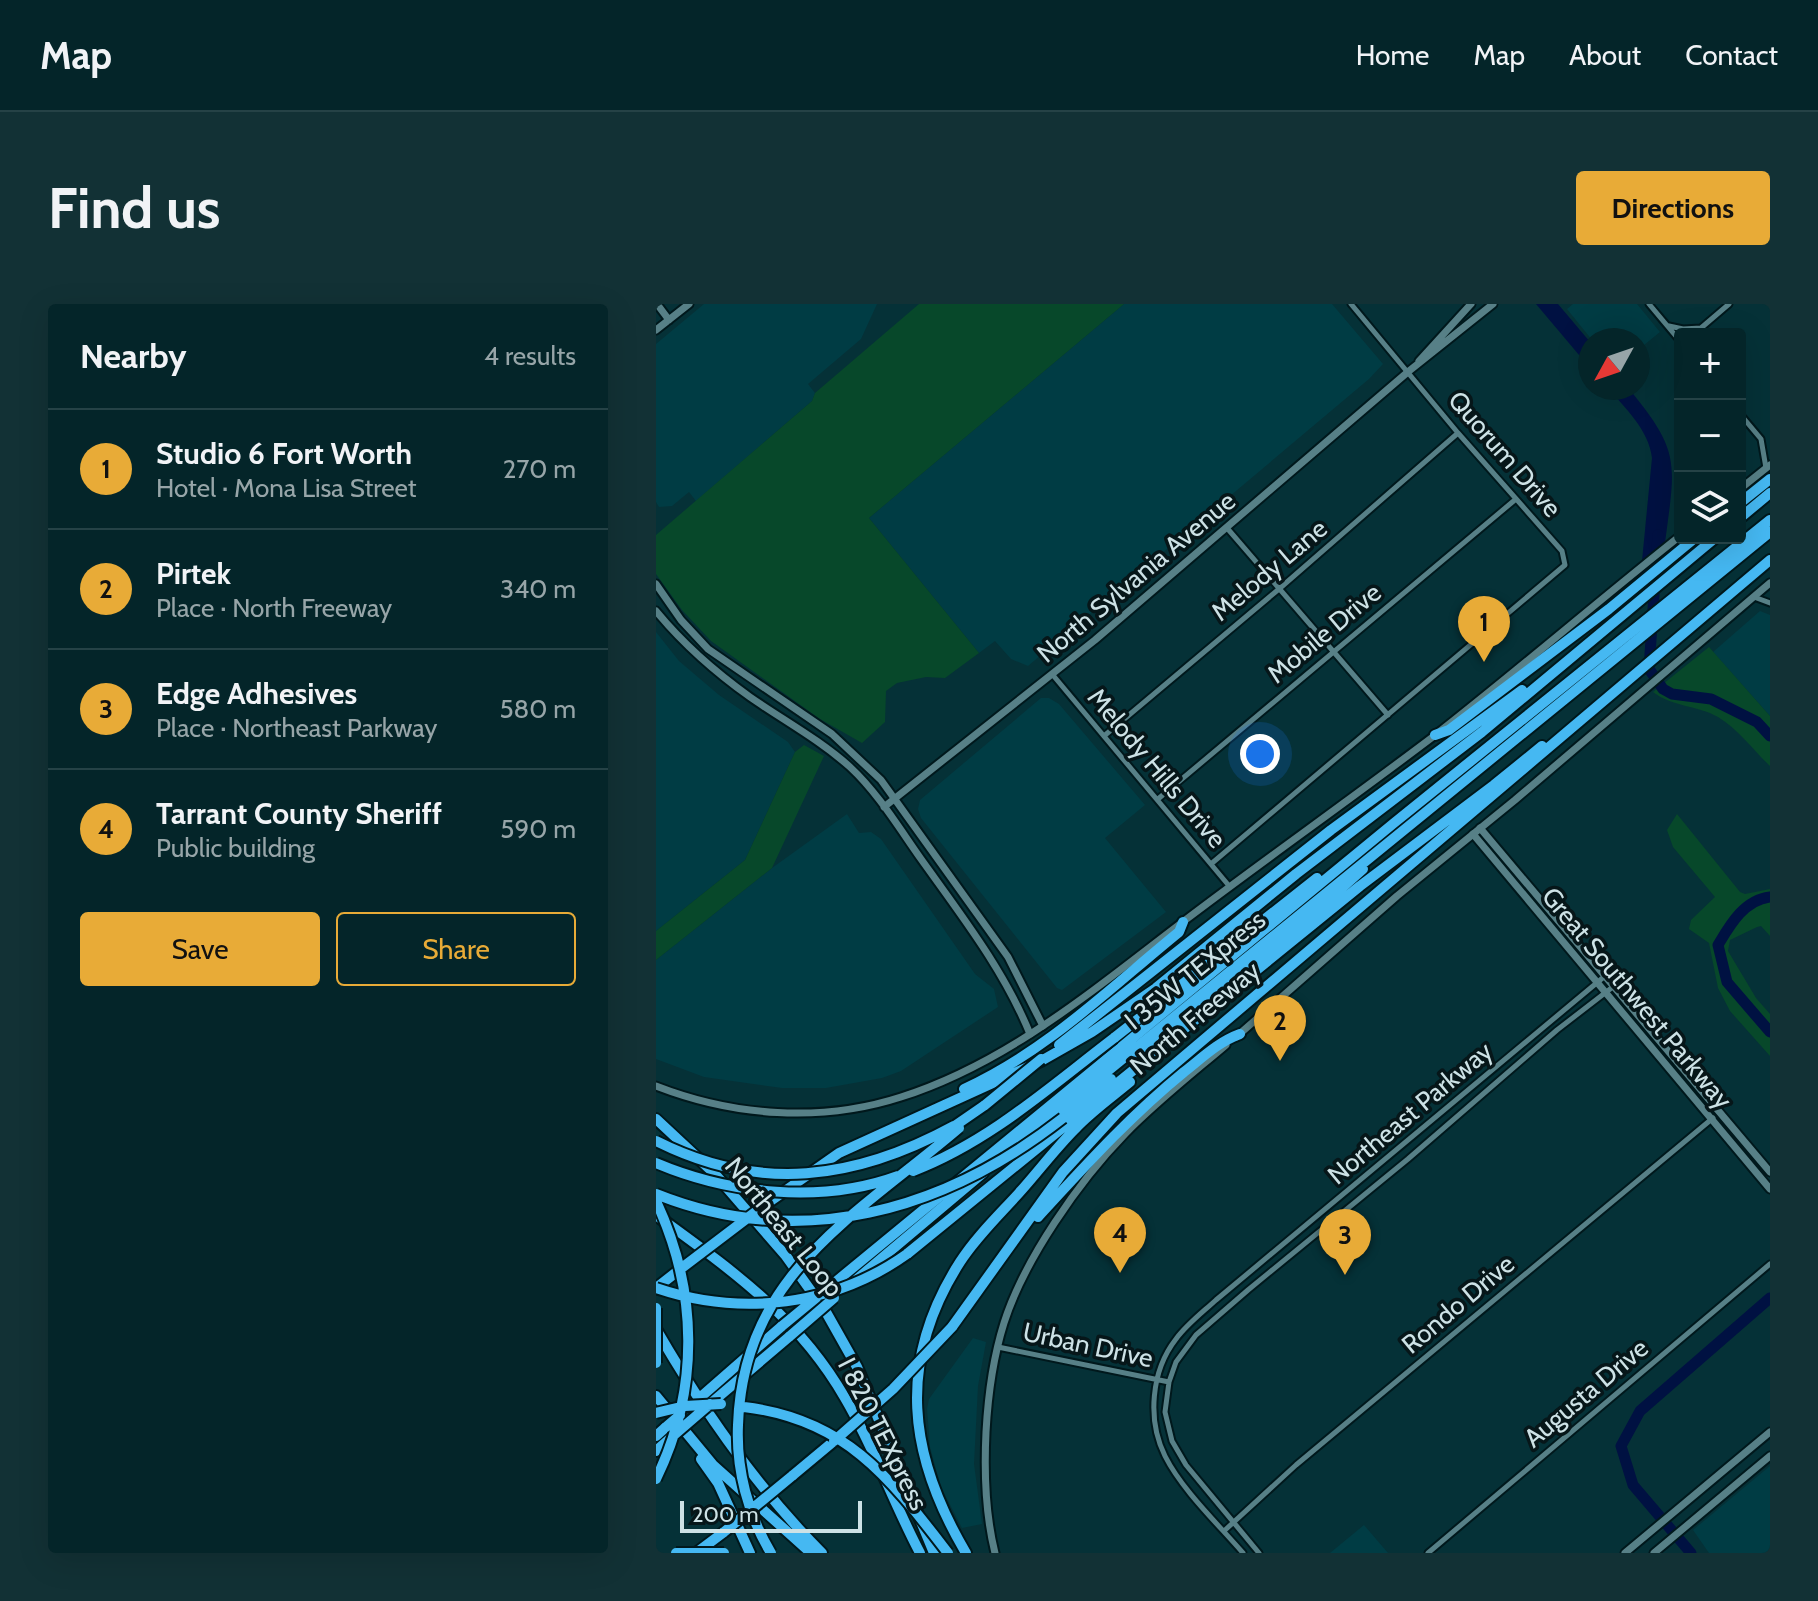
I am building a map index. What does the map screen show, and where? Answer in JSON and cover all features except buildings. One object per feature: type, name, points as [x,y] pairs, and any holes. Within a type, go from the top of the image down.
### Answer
[{"type":"highway","points":[[1746,496],[1769,471]]},
{"type":"highway","points":[[1746,513],[1770,493]]},
{"type":"highway","name":"I 35W TEXpress","points":[[656,1451],[670,1432],[782,1326],[1360,851],[1770,520]]},
{"type":"highway","name":"I 35W TEXpress","points":[[706,1400],[790,1336],[1041,1124],[1770,532]]},
{"type":"highway","points":[[1435,735],[1449,730],[1687,544]]},
{"type":"highway","name":"North Freeway","points":[[656,1288],[839,1153],[1041,1061],[1092,1032],[1156,988],[1296,874],[1441,764],[1708,544]]},
{"type":"highway","name":"North Freeway","points":[[696,1553],[893,1389],[952,1327],[1070,1163],[1126,1104],[1770,560]]},
{"type":"highway","points":[[771,1553],[745,1491],[737,1438],[742,1378],[763,1318],[788,1278],[806,1258],[985,1105],[1158,964],[1422,761],[1539,678],[1552,674]]},
{"type":"highway","points":[[656,1288],[703,1302],[779,1303],[836,1291],[888,1267],[1360,886],[1494,785],[1615,685],[1628,682]]},
{"type":"highway","points":[[656,1194],[701,1210],[729,1215],[795,1220],[848,1217],[927,1198],[1015,1155],[1290,934],[1460,789],[1464,781]]},
{"type":"highway","points":[[656,1163],[709,1180],[776,1191],[818,1192],[891,1179],[943,1158],[990,1132],[1114,1038],[1276,908],[1343,859],[1360,851]]},
{"type":"highway","points":[[945,1105],[958,1092],[1016,1060],[1079,1017],[1179,932],[1183,922]]},
{"type":"highway","points":[[966,1553],[931,1482],[921,1445],[918,1381],[927,1331],[935,1309],[961,1260],[978,1238],[1075,1129],[1180,1039],[1189,1026]]},
{"type":"highway","points":[[1026,1225],[1038,1217],[1143,1106],[1223,1040],[1240,1034]]},
{"type":"highway","points":[[656,1141],[730,1167],[784,1174],[823,1172],[869,1164],[912,1148],[956,1125],[985,1105]]},
{"type":"highway","name":"Northeast Loop","points":[[656,1119],[715,1174],[786,1256],[826,1312],[861,1376],[919,1521],[936,1553]]},
{"type":"highway","points":[[656,1201],[677,1253],[684,1284],[690,1342],[683,1403],[666,1460],[656,1479]]},
{"type":"highway","name":"I 820 TEXpress","points":[[656,1215],[758,1292],[803,1337],[846,1399],[920,1553]]},
{"type":"highway","points":[[656,1308],[656,1363]]},
{"type":"highway","points":[[656,1329],[689,1387],[742,1461],[784,1513],[822,1553]]},
{"type":"highway","points":[[656,1396],[718,1483],[750,1553]]},
{"type":"highway","points":[[656,1413],[685,1406],[731,1405],[779,1414],[821,1430],[858,1452],[888,1477],[948,1553]]},
{"type":"highway","name":"I 35W TEXpress","points":[[656,1436],[670,1432]]},
{"type":"highway","points":[[685,1433],[753,1503],[811,1553]]},
{"type":"highway","points":[[676,1553],[724,1553]]},
{"type":"street","points":[[657,304],[669,320]]},
{"type":"street","points":[[656,330],[689,304]]},
{"type":"street","name":"Quorum Drive","points":[[1351,304],[1458,433],[1562,551],[1565,565],[1388,715]]},
{"type":"street","name":"North Sylvania Avenue","points":[[1409,371],[1471,304]]},
{"type":"street","points":[[1649,304],[1674,334]]},
{"type":"street","points":[[1702,328],[1729,304]]},
{"type":"street","name":"North Sylvania Avenue","points":[[884,807],[1052,674],[1491,305]]},
{"type":"street","points":[[1666,325],[1679,328]]},
{"type":"street","points":[[1746,421],[1761,439],[1769,471],[1746,485]]},
{"type":"street","name":"Melody Lane","points":[[1104,736],[1458,433]]},
{"type":"street","points":[[1761,439],[1770,442]]},
{"type":"street","name":"Mobile Drive","points":[[1158,799],[1516,499]]},
{"type":"street","points":[[1211,864],[1388,715],[1227,528]]},
{"type":"street","points":[[656,1086],[724,1108],[802,1113],[834,1111],[888,1101],[960,1074],[1043,1026],[1230,888],[1435,735],[1674,541]]},
{"type":"street","name":"North Freeway","points":[[995,1553],[985,1490],[988,1398],[1004,1323],[1024,1276],[1090,1175],[1127,1132],[1770,583]]},
{"type":"street","points":[[656,584],[681,620],[708,649],[832,734],[859,757],[895,799],[1008,957],[1043,1026]]},
{"type":"street","points":[[1754,597],[1770,603]]},
{"type":"street","points":[[656,611],[708,666],[850,767],[884,807],[955,906],[1000,973],[1030,1034]]},
{"type":"street","points":[[672,631],[681,620]]},
{"type":"street","name":"Melody Hills Drive","points":[[1052,674],[1230,888]]},
{"type":"street","name":"Great Southwest Parkway","points":[[1476,831],[1614,986],[1770,1172]]},
{"type":"street","name":"Great Southwest Parkway","points":[[1476,831],[1770,1189]]},
{"type":"street","points":[[955,906],[967,899]]},
{"type":"street","name":"Northeast Parkway","points":[[1243,1553],[1173,1471],[1158,1438],[1153,1405],[1164,1360],[1178,1336],[1216,1300],[1605,976]]},
{"type":"street","name":"Northeast Parkway","points":[[1259,1553],[1186,1465],[1172,1441],[1165,1412],[1169,1382],[1176,1362],[1196,1335],[1614,986]]},
{"type":"street","points":[[1511,1054],[1520,1063]]},
{"type":"street","name":"Rondo Drive","points":[[1224,1531],[1296,1465],[1720,1112]]},
{"type":"street","points":[[1350,1191],[1357,1201]]},
{"type":"street","name":"Augusta Drive","points":[[1428,1553],[1770,1264]]},
{"type":"street","points":[[1258,1267],[1267,1276]]},
{"type":"street","name":"Urban Drive","points":[[998,1347],[1169,1382]]},
{"type":"street","points":[[1625,1553],[1770,1432]]},
{"type":"street","points":[[1654,1553],[1770,1456]]},
{"type":"street","points":[[1739,1459],[1750,1473]]},
{"type":"shaded area","points":[[704,304],[877,304],[861,339],[808,384],[815,393],[812,401],[696,501],[689,492],[672,506],[659,507],[656,502],[656,344]]},
{"type":"shaded area","points":[[1124,304],[1332,304],[1383,364],[1028,666],[1011,659],[995,641],[979,653],[869,518]]},
{"type":"shaded area","points":[[1536,304],[1558,304],[1578,328],[1578,354]]},
{"type":"shaded area","points":[[1573,304],[1637,304],[1660,332],[1650,340],[1650,328],[1582,328],[1567,309]]},
{"type":"shaded area","points":[[1618,400],[1638,400],[1646,410],[1666,444],[1672,476],[1665,543],[1642,561],[1652,458],[1646,438]]},
{"type":"shaded area","points":[[1760,611],[1770,615],[1770,716],[1713,652]]},
{"type":"shaded area","points":[[656,632],[679,661],[719,695],[788,742],[795,752],[745,860],[656,931]]},
{"type":"shaded area","points":[[1041,698],[1049,698],[1059,704],[1145,805],[1105,838],[1166,912],[1062,990],[1057,988],[921,818],[918,809],[920,800]]},
{"type":"shaded area","points":[[847,814],[859,833],[871,832],[881,839],[975,974],[994,989],[998,1007],[901,1071],[882,1078],[826,1088],[782,1088],[704,1077],[656,1059],[656,960],[772,868]]},
{"type":"shaded area","points":[[973,1338],[986,1342],[978,1386],[974,1464],[982,1524],[962,1528],[941,1487],[930,1447],[927,1409],[929,1399]]},
{"type":"shaded area","points":[[1770,1466],[1770,1553],[1709,1553],[1693,1530]]},
{"type":"shaded area","points":[[1364,1525],[1388,1553],[1330,1553]]},
{"type":"green space","points":[[919,304],[1124,304],[869,518],[979,653],[945,678],[926,677],[897,683],[886,691],[885,722],[862,743],[820,719],[711,641],[682,610],[656,574],[656,535]]},
{"type":"green space","points":[[1709,647],[1770,716],[1770,766],[1718,717],[1668,701],[1653,692]]},
{"type":"green space","points":[[804,745],[824,756],[772,868],[656,960],[656,931],[745,860],[795,752]]},
{"type":"green space","points":[[1677,814],[1740,892],[1745,894],[1770,889],[1770,936],[1761,926],[1757,927],[1730,940],[1728,951],[1756,998],[1770,1014],[1770,1056],[1730,1011],[1718,988],[1709,943],[1689,929],[1691,920],[1715,897],[1673,847],[1667,830]]},
{"type":"waterway","points":[[1658,535],[1649,669],[1663,689],[1672,694],[1711,699],[1757,722],[1770,736]]},
{"type":"waterway","points":[[1770,897],[1745,908],[1718,945],[1727,982],[1770,1032]]},
{"type":"waterway","points":[[1691,1553],[1633,1485],[1621,1446],[1640,1411],[1770,1298]]},
{"type":"place","name":"Studio 6 Fort Worth","points":[[1484,662]]},
{"type":"place","name":"Pirtek","points":[[1280,1061]]},
{"type":"place","name":"Tarrant County Sheriff","points":[[1120,1273]]},
{"type":"place","name":"Edge Adhesives","points":[[1345,1275]]}]
